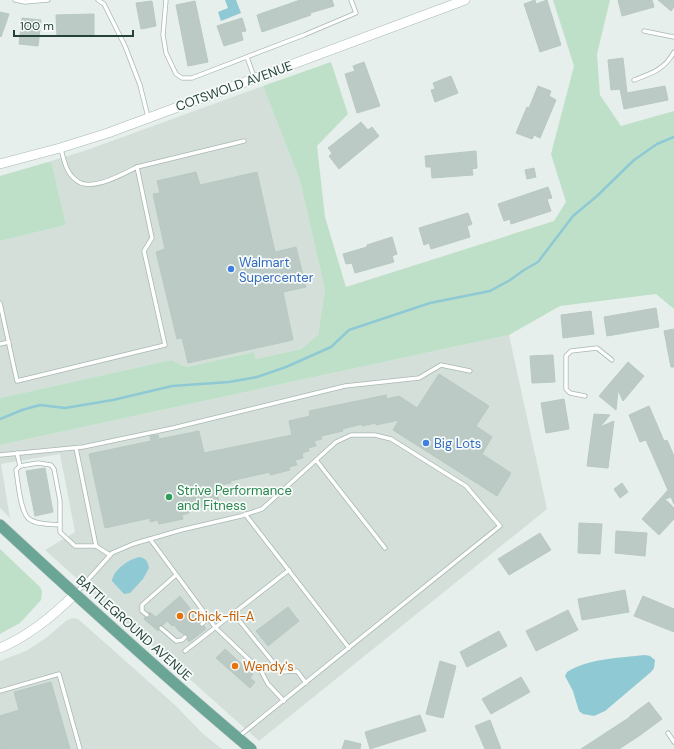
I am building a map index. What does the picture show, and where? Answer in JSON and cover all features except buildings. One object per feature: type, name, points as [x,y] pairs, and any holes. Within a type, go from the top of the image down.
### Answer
[{"type":"main road","name":"BATTLEGROUND AVENUE","points":[[0,525],[182,690],[251,749]]},
{"type":"street","name":"COTSWOLD AVENUE","points":[[0,164],[60,148],[149,118],[465,0]]},
{"type":"street","points":[[0,648],[37,627],[54,615],[75,594]]},
{"type":"lane","points":[[15,0],[48,0]]},
{"type":"lane","points":[[98,0],[104,4],[125,46],[140,85],[149,118]]},
{"type":"lane","points":[[166,0],[163,35],[166,53],[176,74],[182,78],[192,78],[304,35],[356,13],[351,0]]},
{"type":"lane","points":[[644,31],[674,37]]},
{"type":"lane","points":[[634,80],[662,68],[669,61],[674,52]]},
{"type":"lane","points":[[247,57],[255,78]]},
{"type":"lane","points":[[60,148],[67,169],[76,180],[85,185],[113,180],[137,167],[244,141]]},
{"type":"lane","points":[[0,303],[17,381],[165,346],[144,251],[152,238],[137,167]]},
{"type":"lane","points":[[0,344],[8,342]]},
{"type":"lane","points":[[585,396],[570,393],[566,388],[566,356],[571,351],[597,348],[612,360]]},
{"type":"lane","points":[[0,455],[76,448],[173,428],[345,386],[419,378],[441,365],[470,371]]},
{"type":"lane","points":[[75,594],[112,552],[150,539],[262,509],[336,442],[351,435],[375,435],[391,439],[466,486],[500,526],[238,738]]},
{"type":"lane","points":[[76,448],[96,546]]},
{"type":"lane","points":[[17,453],[20,466]]},
{"type":"lane","points":[[316,460],[385,548]]},
{"type":"lane","points":[[60,525],[41,523],[28,518],[23,510],[16,470],[20,466],[38,463],[51,465],[54,469],[60,501],[60,525],[60,532],[75,546],[96,546],[110,555]]},
{"type":"lane","points":[[245,514],[349,648]]},
{"type":"lane","points":[[150,539],[215,627],[261,671],[268,684],[284,701]]},
{"type":"lane","points":[[185,651],[289,570]]},
{"type":"lane","points":[[147,615],[142,611],[142,605],[176,575]]},
{"type":"lane","points":[[233,613],[281,672],[297,671],[306,683]]},
{"type":"lane","points":[[202,624],[208,618]]},
{"type":"lane","points":[[161,628],[176,641],[182,640],[185,637]]},
{"type":"lane","points":[[0,690],[59,674],[80,749]]},
{"type":"lane","points":[[668,733],[674,742]]},
{"type":"shaded area","points":[[263,86],[300,181],[325,290],[318,335],[301,349],[256,359],[254,352],[186,367],[171,360],[0,398],[0,241],[66,225],[52,164],[48,162],[87,150]]},
{"type":"shaded area","points":[[509,335],[547,509],[259,741],[45,550],[75,532],[60,454],[1,464],[10,518],[0,508],[0,445]]},
{"type":"shaded area","points":[[73,618],[78,619],[176,706],[203,734],[222,749],[0,749],[0,661],[26,651],[46,638],[67,620]]},
{"type":"green space","points":[[553,0],[610,0],[597,54],[600,95],[621,126],[674,111],[674,309],[656,294],[560,306],[509,335],[0,445],[0,398],[171,360],[186,367],[254,352],[256,359],[301,349],[318,335],[325,290],[300,181],[263,86],[331,62],[348,114],[317,146],[325,217],[346,287],[554,221],[566,202],[551,154],[574,66]]},
{"type":"green space","points":[[48,162],[52,164],[66,225],[0,241],[0,176]]},
{"type":"green space","points":[[0,549],[40,587],[42,591],[41,600],[20,623],[0,634]]},
{"type":"water","points":[[225,0],[236,0],[241,13],[221,21],[218,12],[228,8]]},
{"type":"water","points":[[139,557],[146,561],[149,568],[143,579],[130,593],[124,594],[112,581],[113,577],[122,566],[130,560]]},
{"type":"water","points":[[645,655],[650,656],[655,660],[654,668],[651,672],[605,711],[594,716],[583,714],[579,711],[573,691],[565,676],[567,672],[576,667],[595,661]]},
{"type":"waterway","points":[[0,419],[22,410],[40,405],[65,408],[113,400],[172,386],[229,382],[257,377],[286,367],[331,347],[349,330],[430,303],[490,291],[538,262],[573,216],[597,196],[634,160],[657,144],[674,137]]},
{"type":"place","name":"Walmart Supercenter","points":[[231,269]]},
{"type":"place","name":"Big Lots","points":[[426,443]]},
{"type":"place","name":"Strive Performance and Fitness","points":[[169,497]]},
{"type":"place","name":"Chick-fil-A","points":[[180,616]]},
{"type":"place","name":"Wendy's","points":[[235,666]]}]
